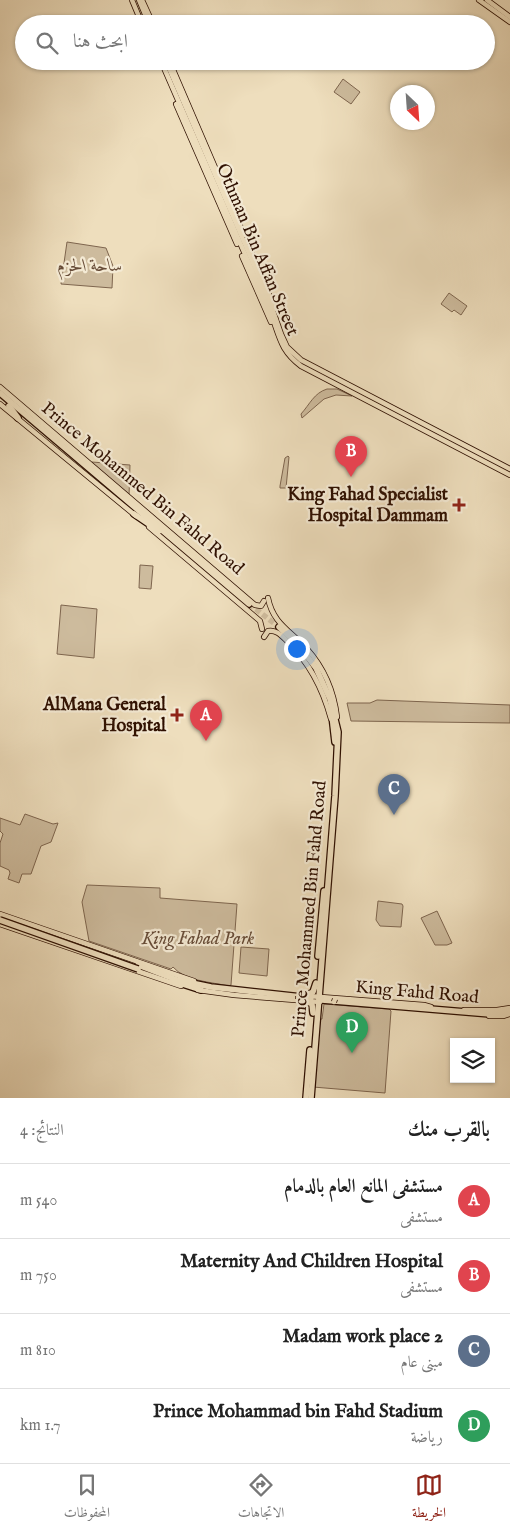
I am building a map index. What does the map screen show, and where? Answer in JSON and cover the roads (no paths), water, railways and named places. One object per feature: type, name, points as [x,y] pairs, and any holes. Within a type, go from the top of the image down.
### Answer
[{"type":"highway","name":"Prince Mohammed Bin Fahd Road","points":[[0,390],[7,399],[247,603]]},
{"type":"highway","name":"Prince Mohammed Bin Fahd Road","points":[[0,398],[159,529]]},
{"type":"highway","points":[[9,406],[18,418]]},
{"type":"highway","points":[[129,497],[159,529]]},
{"type":"highway","points":[[134,514],[159,529]]},
{"type":"highway","name":"Prince Mohammed Bin Fahd Road","points":[[280,629],[300,647],[316,668],[330,699],[335,725],[337,771],[318,984],[321,999],[315,1013],[306,1098]]},
{"type":"highway","name":"King Fahd Road","points":[[0,917],[177,980],[211,988],[321,999]]},
{"type":"highway","name":"King Fahd Road","points":[[138,967],[169,980],[200,989],[463,1011],[510,1011]]},
{"type":"highway","points":[[169,980],[201,990],[219,991]]},
{"type":"highway","points":[[177,980],[211,986]]},
{"type":"highway","points":[[318,984],[321,999]]},
{"type":"highway","points":[[318,984],[313,992],[321,999]]},
{"type":"highway","points":[[315,1013],[312,1004],[321,999]]},
{"type":"highway","name":"Prince Mohammed Bin Fahd Road","points":[[311,1098],[315,1013]]},
{"type":"main road","points":[[133,0],[140,15]]},
{"type":"main road","points":[[141,0],[149,15]]},
{"type":"main road","points":[[141,0],[147,15]]},
{"type":"main road","points":[[491,0],[510,18]]},
{"type":"main road","points":[[483,1],[510,18]]},
{"type":"main road","name":"Othman Bin Affan Street","points":[[164,70],[194,147],[271,323]]},
{"type":"main road","name":"Othman Bin Affan Street","points":[[169,70],[182,111],[274,304],[281,334],[287,347],[301,360],[510,469]]},
{"type":"main road","name":"Othman Bin Affan Street","points":[[170,70],[198,129],[235,224]]},
{"type":"main road","name":"Othman Bin Affan Street","points":[[170,70],[222,191],[280,341],[287,353],[301,366],[510,475]]},
{"type":"main road","points":[[182,111],[194,147]]},
{"type":"main road","points":[[198,129],[211,168]]},
{"type":"main road","points":[[215,194],[235,224]]},
{"type":"main road","name":"Othman Bin Affan Street","points":[[252,267],[277,320]]},
{"type":"main road","points":[[265,300],[276,338],[287,353]]},
{"type":"main road","name":"Prince Mohammed Bin Fahd Road","points":[[0,390],[129,497],[247,603],[260,621],[262,629]]},
{"type":"main road","name":"Prince Mohammed Bin Fahd Road","points":[[0,404],[134,514],[247,603],[260,606],[266,599],[280,629]]},
{"type":"main road","points":[[264,637],[269,630],[280,629]]},
{"type":"main road","points":[[0,917],[211,986],[297,997],[424,1005],[429,1008]]},
{"type":"main road","points":[[0,924],[171,984],[234,995],[297,997]]},
{"type":"main road","points":[[77,951],[81,942]]},
{"type":"tunnel","points":[[249,604],[279,627]]},
{"type":"place","name":"Maternity And Children Hospital","points":[[351,477]]},
{"type":"place","name":"King Fahad Specialist Hospital Dammam","points":[[459,505]]},
{"type":"place","name":"AlMana General Hospital","points":[[177,715]]},
{"type":"place","name":"مستشفى المانع العام بالدمام","points":[[206,741]]},
{"type":"place","name":"Madam work place 2","points":[[394,815]]},
{"type":"place","name":"Prince Mohammad bin Fahd Stadium","points":[[352,1053]]},
{"type":"park label","name":"ساحة الحزم","points":[[90,266]]},
{"type":"park label","name":"King Fahad Park","points":[[198,939]]}]
